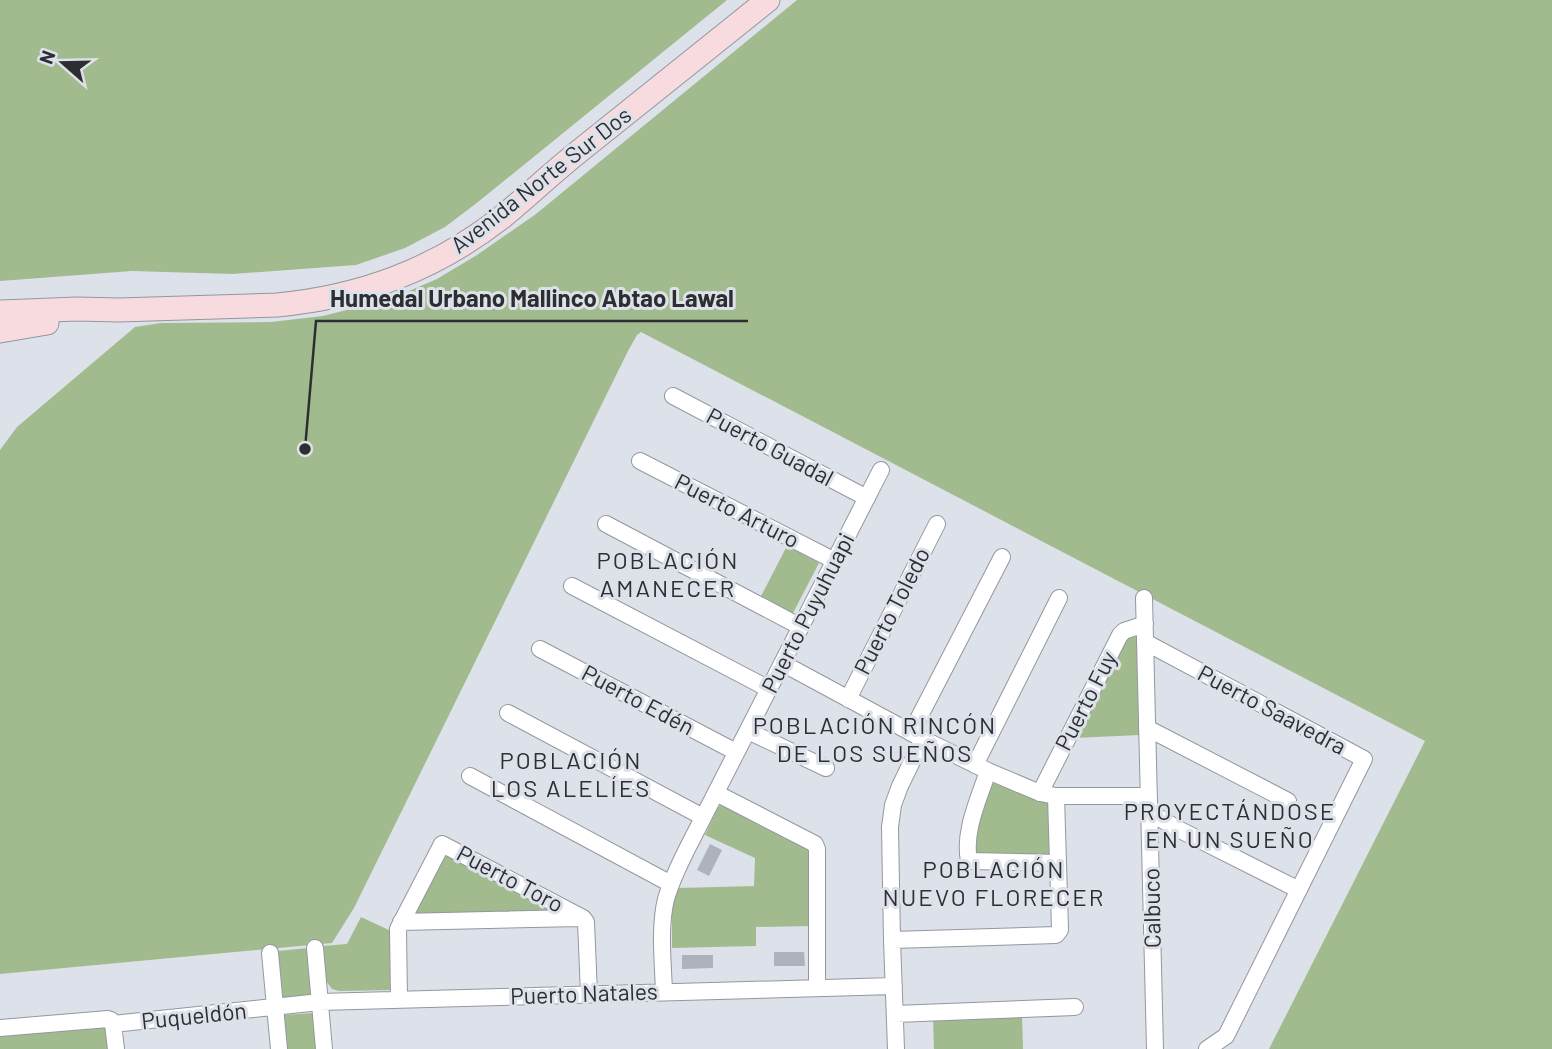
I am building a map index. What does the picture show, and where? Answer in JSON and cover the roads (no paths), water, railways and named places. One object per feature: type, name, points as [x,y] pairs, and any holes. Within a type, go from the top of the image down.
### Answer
[{"type":"main road","name":"Avenida Norte Sur Dos","points":[[119,310],[302,302],[370,288],[423,267],[448,254],[499,219],[768,0]]},
{"type":"main road","points":[[0,312],[119,310]]},
{"type":"main road","points":[[0,331],[119,310]]},
{"type":"street","name":"Puerto Guadal","points":[[673,396],[867,498]]},
{"type":"street","name":"Puerto Arturo","points":[[640,461],[835,561]]},
{"type":"street","name":"Puerto Puyuhuapi","points":[[664,992],[664,912],[671,884],[881,470]]},
{"type":"street","points":[[606,524],[801,627]]},
{"type":"street","name":"Puerto Toledo","points":[[848,699],[937,524]]},
{"type":"street","points":[[896,1049],[891,815],[917,736],[1002,557]]},
{"type":"street","points":[[572,586],[769,689]]},
{"type":"street","points":[[1058,863],[969,861],[968,842],[981,768],[1059,598]]},
{"type":"street","name":"Calbuco","points":[[1144,598],[1155,1049]]},
{"type":"street","name":"Puerto Fuy","points":[[1048,795],[1120,635],[1145,624]]},
{"type":"street","name":"Puerto Saavedra","points":[[1145,642],[1364,759],[1226,1036],[1207,1049]]},
{"type":"street","name":"Puerto Edén","points":[[540,649],[737,752]]},
{"type":"street","points":[[782,663],[981,768],[1048,795],[1149,804],[1178,830],[1299,890]]},
{"type":"street","points":[[508,713],[703,817]]},
{"type":"street","points":[[1147,728],[1288,801]]},
{"type":"street","points":[[748,731],[827,768]]},
{"type":"street","points":[[470,776],[671,884]]},
{"type":"street","points":[[716,793],[815,844],[817,988]]},
{"type":"street","points":[[892,940],[1056,935],[1060,930],[1058,863],[1048,795]]},
{"type":"street","name":"Puerto Toro","points":[[399,999],[398,929],[442,844],[583,918],[586,922],[589,994]]},
{"type":"street","points":[[401,922],[583,918]]},
{"type":"street","points":[[315,948],[324,1049]]},
{"type":"street","points":[[270,953],[279,1049]]},
{"type":"street","name":"Puerto Natales","points":[[275,1007],[399,999],[894,986]]},
{"type":"street","name":"Puqueldón","points":[[0,1028],[108,1019],[113,1024],[275,1007]]},
{"type":"street","points":[[895,1014],[1075,1007]]},
{"type":"street","points":[[113,1024],[116,1049]]},
{"type":"place","name":"Humedal Urbano Mallinco Abtao Lawal","points":[[305,449]]},
{"type":"district","name":"POBLACIÓN AMANECER","points":[[668,575]]},
{"type":"district","name":"POBLACIÓN RINCÓN DE LOS SUEÑOS","points":[[875,740]]},
{"type":"district","name":"POBLACIÓN LOS ALELÍES","points":[[571,775]]},
{"type":"district","name":"PROYECTÁNDOSE EN UN SUEÑO","points":[[1230,826]]},
{"type":"district","name":"POBLACIÓN NUEVO FLORECER","points":[[994,884]]}]
